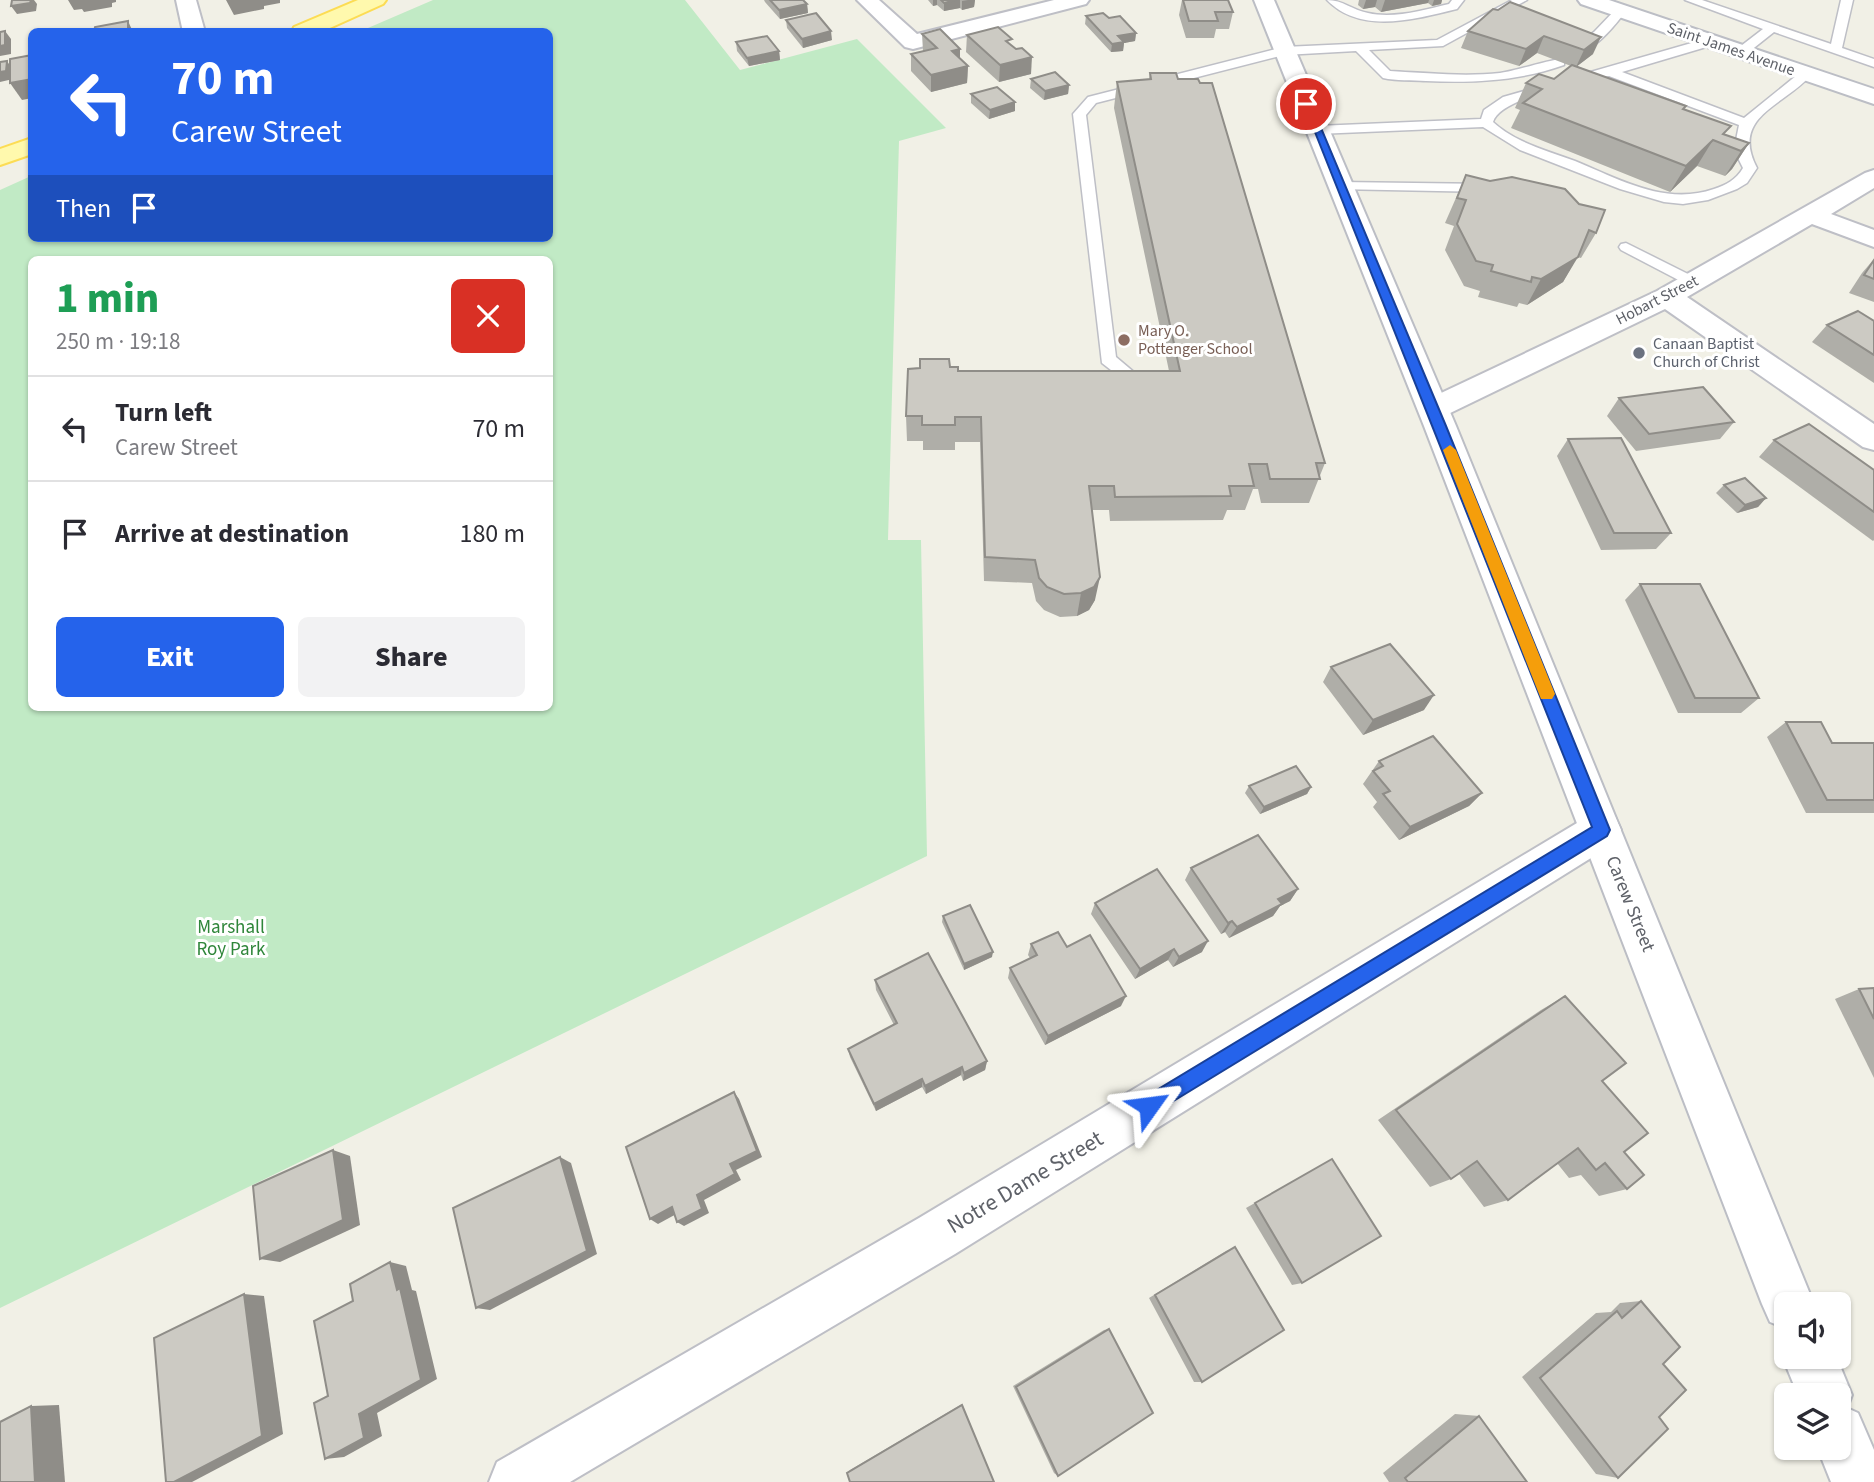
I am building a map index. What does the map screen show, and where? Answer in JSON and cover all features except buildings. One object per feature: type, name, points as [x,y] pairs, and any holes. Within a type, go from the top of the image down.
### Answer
[{"type":"main road","points":[[311,28],[376,0]]},
{"type":"main road","points":[[0,159],[28,147]]},
{"type":"street","points":[[187,0],[193,28]]},
{"type":"street","points":[[867,0],[913,42],[1079,0]]},
{"type":"street","name":"Carew Street","points":[[1264,0],[1433,409],[1783,1292]]},
{"type":"street","name":"Saint James Avenue","points":[[1588,0],[1874,97]]},
{"type":"street","name":"Hobart Street","points":[[1433,409],[1667,297],[1874,178]]},
{"type":"street","points":[[1811,215],[1874,239]]},
{"type":"street","points":[[1667,297],[1874,439]]},
{"type":"street","name":"Notre Dame Street","points":[[517,1482],[937,1236],[1601,830]]},
{"type":"street","points":[[1850,1460],[1859,1482]]},
{"type":"lane","points":[[1333,0],[1357,16],[1387,20],[1453,7],[1458,0]]},
{"type":"lane","points":[[1140,384],[1108,359],[1079,114],[1092,100],[1284,51],[1439,43],[1521,0]]},
{"type":"lane","points":[[1691,0],[1874,62]]},
{"type":"lane","points":[[1836,50],[1847,0]]},
{"type":"lane","points":[[1578,49],[1598,35],[1620,11]]},
{"type":"lane","points":[[1741,52],[1772,28]]},
{"type":"lane","points":[[1486,123],[1489,113],[1507,100],[1709,42]]},
{"type":"lane","points":[[1360,48],[1387,75],[1461,78],[1537,72],[1560,62]]},
{"type":"lane","points":[[1610,72],[1746,123]]},
{"type":"lane","points":[[1317,130],[1486,123],[1496,132],[1526,147],[1654,197],[1688,200],[1713,196],[1742,182],[1750,168],[1741,150],[1746,123],[1806,74]]},
{"type":"lane","points":[[1340,186],[1506,188]]},
{"type":"lane","points":[[1626,247],[1693,282]]},
{"type":"green space","name":"Marshall Roy Park","points":[[433,0],[685,0],[740,70],[857,39],[946,128],[899,141],[888,540],[921,540],[927,856],[0,1308],[0,190],[28,177],[28,242],[553,242],[553,28],[368,28]]},
{"type":"slow traffic","points":[[1450,450],[1547,694]]},
{"type":"place","name":"Mary O. Pottenger School","points":[[1124,340]]},
{"type":"place","name":"Canaan Baptist Church of Christ","points":[[1639,353]]},
{"type":"route","points":[[1149,1106],[1601,830],[1440,426],[1306,104]]}]
